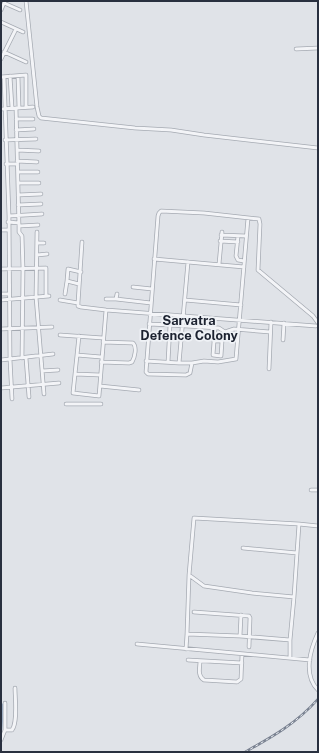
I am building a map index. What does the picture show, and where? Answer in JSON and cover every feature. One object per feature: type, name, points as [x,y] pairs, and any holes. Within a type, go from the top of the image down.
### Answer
[{"type":"street","points":[[26,1],[37,107],[41,118],[135,128],[171,130],[318,148]]},
{"type":"street","points":[[1,10],[5,2],[20,10]]},
{"type":"street","points":[[1,22],[23,32]]},
{"type":"street","points":[[1,59],[16,29]]},
{"type":"street","points":[[296,49],[318,48]]},
{"type":"street","points":[[4,52],[26,62]]},
{"type":"street","points":[[12,399],[9,329],[9,216],[6,148],[2,109],[2,77],[26,75],[26,108]]},
{"type":"street","points":[[10,76],[16,119],[19,232],[22,236],[23,269],[22,328],[29,398]]},
{"type":"street","points":[[15,108],[18,76]]},
{"type":"street","points":[[2,109],[33,107]]},
{"type":"street","points":[[16,119],[33,119]]},
{"type":"street","points":[[16,130],[34,129]]},
{"type":"street","points":[[5,140],[36,139]]},
{"type":"street","points":[[1,148],[6,148]]},
{"type":"street","points":[[17,150],[39,151]]},
{"type":"street","points":[[1,162],[37,162]]},
{"type":"street","points":[[18,172],[38,172]]},
{"type":"street","points":[[18,183],[39,183]]},
{"type":"street","points":[[18,195],[41,194]]},
{"type":"street","points":[[18,204],[41,204]]},
{"type":"street","points":[[192,363],[190,373],[182,376],[147,373],[145,368],[158,216],[159,212],[161,211],[257,218],[260,221],[258,270],[313,316],[318,325]]},
{"type":"street","points":[[9,216],[42,214]]},
{"type":"street","points":[[146,360],[192,363],[204,361],[218,362],[236,359],[248,218]]},
{"type":"street","points":[[8,222],[38,225]]},
{"type":"street","points":[[1,230],[8,230]]},
{"type":"street","points":[[38,232],[36,297],[44,394]]},
{"type":"street","points":[[219,264],[220,241],[222,233],[246,236]]},
{"type":"street","points":[[238,236],[237,258],[244,261]]},
{"type":"street","points":[[220,241],[238,242]]},
{"type":"street","points":[[82,242],[78,306],[106,310],[318,325]]},
{"type":"street","points":[[37,243],[44,243]]},
{"type":"street","points":[[37,255],[47,254]]},
{"type":"street","points":[[154,259],[244,267]]},
{"type":"street","points":[[179,363],[188,262]]},
{"type":"street","points":[[1,269],[46,268],[47,296],[1,300]]},
{"type":"street","points":[[65,294],[68,269],[80,272]]},
{"type":"street","points":[[67,281],[79,284]]},
{"type":"street","points":[[133,287],[152,289]]},
{"type":"street","points":[[1,294],[9,294]]},
{"type":"street","points":[[116,299],[117,294]]},
{"type":"street","points":[[106,299],[151,302]]},
{"type":"street","points":[[60,300],[78,303]]},
{"type":"street","points":[[185,300],[241,305]]},
{"type":"street","points":[[78,336],[73,393],[99,396],[106,310]]},
{"type":"street","points":[[269,369],[271,322]]},
{"type":"street","points":[[283,340],[284,323]]},
{"type":"street","points":[[149,324],[219,328],[225,332],[232,329],[270,332]]},
{"type":"street","points":[[168,362],[170,325]]},
{"type":"street","points":[[1,329],[52,327]]},
{"type":"street","points":[[214,341],[222,342],[221,356],[213,355],[214,341],[215,328]]},
{"type":"street","points":[[60,334],[133,343],[136,347],[135,358],[132,362],[101,362]]},
{"type":"street","points":[[1,360],[53,354]]},
{"type":"street","points":[[77,355],[101,357]]},
{"type":"street","points":[[42,372],[58,370]]},
{"type":"street","points":[[75,374],[100,375]]},
{"type":"street","points":[[1,388],[59,383]]},
{"type":"street","points":[[100,386],[139,390]]},
{"type":"street","points":[[66,404],[101,404]]},
{"type":"street","points":[[311,490],[318,490]]},
{"type":"street","points":[[186,650],[189,575],[194,518],[318,526]]},
{"type":"street","points":[[290,657],[299,524]]},
{"type":"street","points":[[243,548],[297,553]]},
{"type":"street","points":[[189,575],[204,586],[294,597]]},
{"type":"street","points":[[194,612],[249,616],[249,647]]},
{"type":"street","points":[[240,636],[241,615]]},
{"type":"street","points":[[318,633],[313,643],[310,660],[311,682],[318,690]]},
{"type":"street","points":[[187,634],[290,640]]},
{"type":"street","points":[[137,644],[186,650],[290,657],[310,660]]},
{"type":"street","points":[[200,661],[201,679],[237,682],[241,679],[242,654]]},
{"type":"street","points":[[188,660],[242,663]]},
{"type":"street","points":[[5,730],[12,730],[14,728],[15,688]]},
{"type":"street","points":[[1,740],[5,730],[5,703]]},
{"type":"waterway","points":[[1,704],[3,706],[1,730]]},
{"type":"railway","points":[[245,752],[293,722],[310,708],[318,699]]},
{"type":"district","name":"Sarvatra Defence Colony","points":[[189,328]]}]
